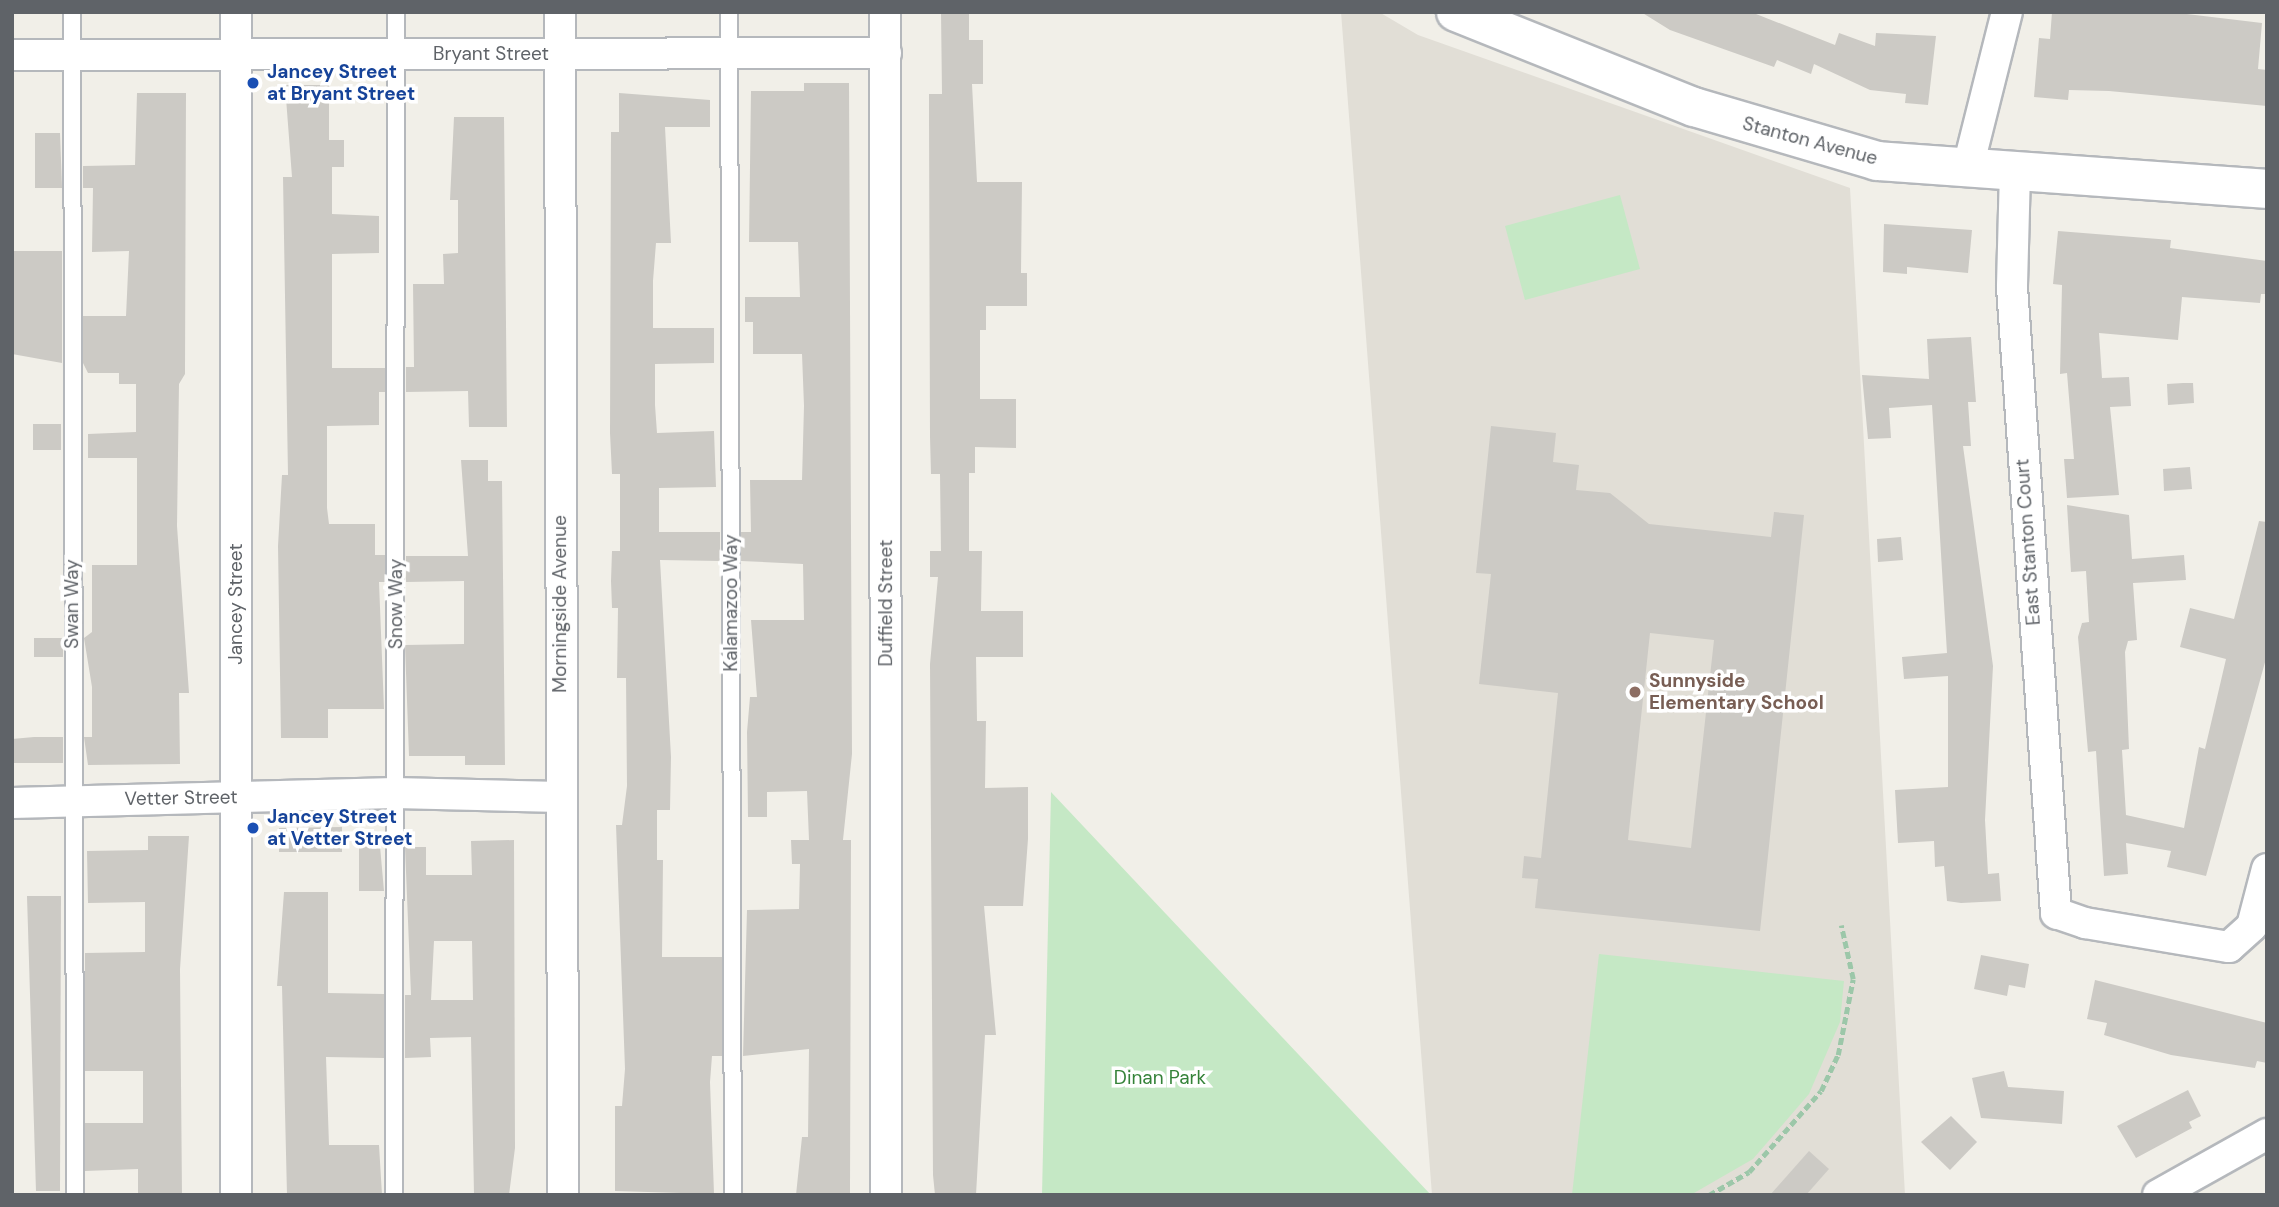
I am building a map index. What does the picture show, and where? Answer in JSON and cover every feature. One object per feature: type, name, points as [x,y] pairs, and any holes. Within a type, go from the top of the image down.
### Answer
[{"type":"street","name":"Jancey Street","points":[[236,12],[236,1195]]},
{"type":"street","name":"Morningside Avenue","points":[[560,12],[563,1195]]},
{"type":"street","name":"Duffield Street","points":[[886,12],[886,1195]]},
{"type":"street","name":"Stanton Avenue","points":[[1456,12],[1694,107],[1821,148],[1877,161],[2267,189]]},
{"type":"street","points":[[1968,167],[2007,12]]},
{"type":"street","name":"Bryant Street","points":[[12,55],[886,52]]},
{"type":"street","name":"East Stanton Court","points":[[2015,171],[2012,301],[2056,913],[2229,947],[2242,941],[2267,869]]},
{"type":"street","name":"Vetter Street","points":[[12,803],[395,793],[561,797]]},
{"type":"street","points":[[2158,1195],[2267,1133]]},
{"type":"lane","name":"Swan Way","points":[[72,12],[75,1195]]},
{"type":"lane","name":"Snow Way","points":[[394,1195],[396,12]]},
{"type":"lane","name":"Kalamazoo Way","points":[[729,12],[733,1195]]},
{"type":"path","points":[[1709,1195],[1749,1172],[1821,1091],[1838,1055],[1852,989],[1841,925]]},
{"type":"shaded area","name":"Sunnyside Elementary School","points":[[1341,12],[1379,12],[1418,35],[1850,188],[1905,1195],[1432,1195]]},
{"type":"green space","points":[[1620,195],[1640,269],[1525,300],[1505,226]]},
{"type":"green space","name":"Dinan Park","points":[[1051,792],[1431,1195],[1042,1195]]},
{"type":"green space","points":[[1599,954],[1844,981],[1840,1022],[1809,1094],[1753,1159],[1694,1193],[1572,1195]]},
{"type":"building","points":[[941,12],[969,12],[969,40],[983,40],[983,84],[972,84],[977,182],[1022,182],[1021,273],[1027,273],[1027,306],[986,306],[986,330],[980,330],[980,399],[1016,399],[1016,448],[975,447],[975,473],[969,473],[969,551],[982,551],[981,611],[1023,611],[1023,657],[976,657],[977,721],[986,721],[985,788],[1028,787],[1028,839],[1023,906],[984,906],[996,1035],[985,1035],[976,1195],[935,1195],[933,1175],[930,664],[938,577],[930,577],[930,551],[941,551],[940,474],[931,474],[930,437],[929,94],[942,94]]},
{"type":"building","points":[[1641,12],[1751,12],[1835,45],[1839,33],[1875,46],[1876,33],[1936,36],[1928,105],[1905,103],[1906,94],[1870,90],[1814,64],[1811,74],[1777,60],[1774,67],[1670,30]]},
{"type":"building","points":[[2052,12],[2170,12],[2262,23],[2258,69],[2267,70],[2267,106],[2109,91],[2069,90],[2068,100],[2034,97],[2039,38],[2050,39]]},
{"type":"building","points":[[804,83],[849,83],[852,754],[843,840],[851,840],[850,1195],[796,1195],[802,1137],[808,1137],[809,1049],[743,1056],[747,910],[799,909],[800,864],[792,864],[791,840],[809,840],[807,791],[767,792],[767,817],[748,817],[747,732],[750,697],[757,697],[751,620],[804,620],[803,564],[741,561],[741,532],[751,532],[750,480],[802,480],[804,406],[802,354],[753,354],[753,322],[745,322],[745,297],[800,297],[798,242],[749,242],[751,91],[804,91]]},
{"type":"building","points":[[285,85],[329,85],[329,140],[344,140],[344,167],[332,167],[332,214],[379,216],[379,253],[332,254],[332,368],[385,368],[385,392],[379,392],[379,425],[327,426],[327,508],[329,524],[375,524],[375,555],[385,555],[385,582],[379,582],[384,709],[328,709],[328,738],[281,738],[278,546],[282,475],[288,475],[283,177],[292,177]]},
{"type":"building","points":[[137,93],[186,93],[185,374],[179,384],[177,526],[189,693],[179,693],[180,764],[88,765],[84,737],[92,737],[92,687],[84,638],[92,632],[92,565],[137,565],[137,458],[88,458],[88,434],[136,432],[136,384],[119,384],[119,373],[88,373],[83,363],[83,316],[126,316],[129,251],[92,252],[93,188],[83,188],[83,166],[135,165]]},
{"type":"building","points":[[619,93],[710,100],[710,127],[665,127],[671,243],[656,243],[653,328],[714,328],[714,363],[655,364],[655,405],[657,433],[714,431],[716,487],[659,488],[659,532],[720,532],[720,561],[660,560],[671,757],[670,810],[657,810],[657,860],[663,860],[662,957],[722,957],[722,1056],[712,1056],[710,1082],[714,1194],[615,1191],[615,1106],[622,1106],[625,1069],[616,825],[622,825],[627,786],[626,678],[617,678],[618,608],[612,608],[611,581],[612,551],[620,551],[620,474],[612,474],[610,433],[611,132],[619,132]]},
{"type":"building","points":[[454,117],[504,117],[507,427],[469,427],[468,391],[406,392],[406,367],[414,367],[413,284],[444,284],[443,254],[458,253],[458,200],[450,200]]},
{"type":"building","points":[[35,133],[60,133],[62,188],[35,188]]},
{"type":"building","points":[[1884,224],[1972,230],[1968,273],[1907,267],[1907,274],[1883,272]]},
{"type":"building","points":[[2058,231],[2171,240],[2170,248],[2267,261],[2267,294],[2261,294],[2260,303],[2182,297],[2178,340],[2099,333],[2102,378],[2129,377],[2131,406],[2110,407],[2119,495],[2067,498],[2064,459],[2074,459],[2067,373],[2060,374],[2062,285],[2053,284]]},
{"type":"building","points":[[12,251],[62,251],[62,363],[12,354]]},
{"type":"building","points":[[1971,337],[1976,402],[1968,402],[1971,446],[1963,446],[1993,666],[1985,820],[1988,874],[1999,873],[2001,901],[1961,903],[1947,901],[1944,866],[1935,867],[1934,841],[1898,843],[1895,790],[1948,787],[1948,676],[1904,679],[1902,657],[1947,653],[1932,405],[1889,408],[1891,438],[1868,439],[1862,375],[1929,379],[1927,339]]},
{"type":"building","points":[[2193,383],[2194,403],[2168,405],[2167,384]]},
{"type":"building","points":[[33,424],[61,424],[61,450],[33,450]]},
{"type":"building","points":[[1491,426],[1556,433],[1553,462],[1579,465],[1576,490],[1610,493],[1649,524],[1771,537],[1774,512],[1804,515],[1760,931],[1535,908],[1538,879],[1522,878],[1524,856],[1541,858],[1558,693],[1479,684],[1491,574],[1476,573]],"holes":[[[1650,633],[1714,640],[1691,848],[1628,840]]]},
{"type":"building","points":[[461,460],[488,460],[488,481],[502,481],[505,765],[465,765],[465,756],[409,756],[405,645],[464,644],[464,581],[406,582],[406,556],[468,556]]},
{"type":"building","points":[[2190,467],[2192,489],[2164,491],[2163,469]]},
{"type":"building","points":[[2067,505],[2129,515],[2132,559],[2184,555],[2186,580],[2133,583],[2137,640],[2128,641],[2125,652],[2129,749],[2122,750],[2126,815],[2184,828],[2199,747],[2205,749],[2226,659],[2180,647],[2190,608],[2234,619],[2259,521],[2267,522],[2267,655],[2206,876],[2167,867],[2171,851],[2126,843],[2128,874],[2104,876],[2096,751],[2088,752],[2078,637],[2082,623],[2089,622],[2086,571],[2071,572]]},
{"type":"building","points":[[1901,537],[1903,560],[1878,562],[1877,539]]},
{"type":"building","points":[[34,638],[63,638],[63,657],[34,657]]},
{"type":"building","points":[[63,737],[63,763],[12,763],[12,739]]},
{"type":"building","points":[[342,827],[342,852],[279,852],[279,828]]},
{"type":"building","points":[[359,835],[379,835],[384,891],[359,891]]},
{"type":"building","points":[[148,836],[189,836],[180,969],[182,1195],[138,1195],[138,1169],[85,1171],[85,1123],[143,1123],[143,1071],[85,1071],[85,953],[145,952],[145,902],[88,903],[87,851],[148,850]]},
{"type":"building","points":[[514,840],[515,1148],[509,1195],[474,1195],[471,1037],[430,1038],[431,1057],[405,1058],[405,995],[411,995],[405,847],[426,847],[426,875],[472,875],[471,841]],"holes":[[[434,941],[472,941],[473,1000],[431,1000]]]},
{"type":"building","points":[[284,892],[328,892],[328,993],[384,994],[384,1058],[326,1057],[329,1145],[379,1145],[382,1195],[287,1195],[282,986],[277,986]]},
{"type":"building","points":[[27,896],[61,896],[60,1191],[36,1191]]},
{"type":"building","points":[[1981,955],[2029,964],[2025,988],[2009,985],[2007,996],[1974,989]]},
{"type":"building","points":[[2095,980],[2267,1023],[2267,1063],[2257,1061],[2255,1068],[2171,1055],[2104,1035],[2107,1023],[2087,1019]]},
{"type":"building","points":[[2004,1071],[2008,1087],[2064,1091],[2062,1124],[1981,1118],[1972,1078]]},
{"type":"building","points":[[2188,1090],[2201,1116],[2189,1122],[2192,1128],[2136,1158],[2117,1126]]},
{"type":"building","points":[[1951,1116],[1977,1142],[1950,1170],[1921,1142]]},
{"type":"building","points":[[1809,1151],[1829,1169],[1806,1195],[1770,1195]]},
{"type":"place","name":"Jancey Street at Bryant Street","points":[[253,83]]},
{"type":"place","name":"Sunnyside Elementary School","points":[[1635,692]]},
{"type":"place","name":"Jancey Street at Vetter Street","points":[[253,828]]}]
